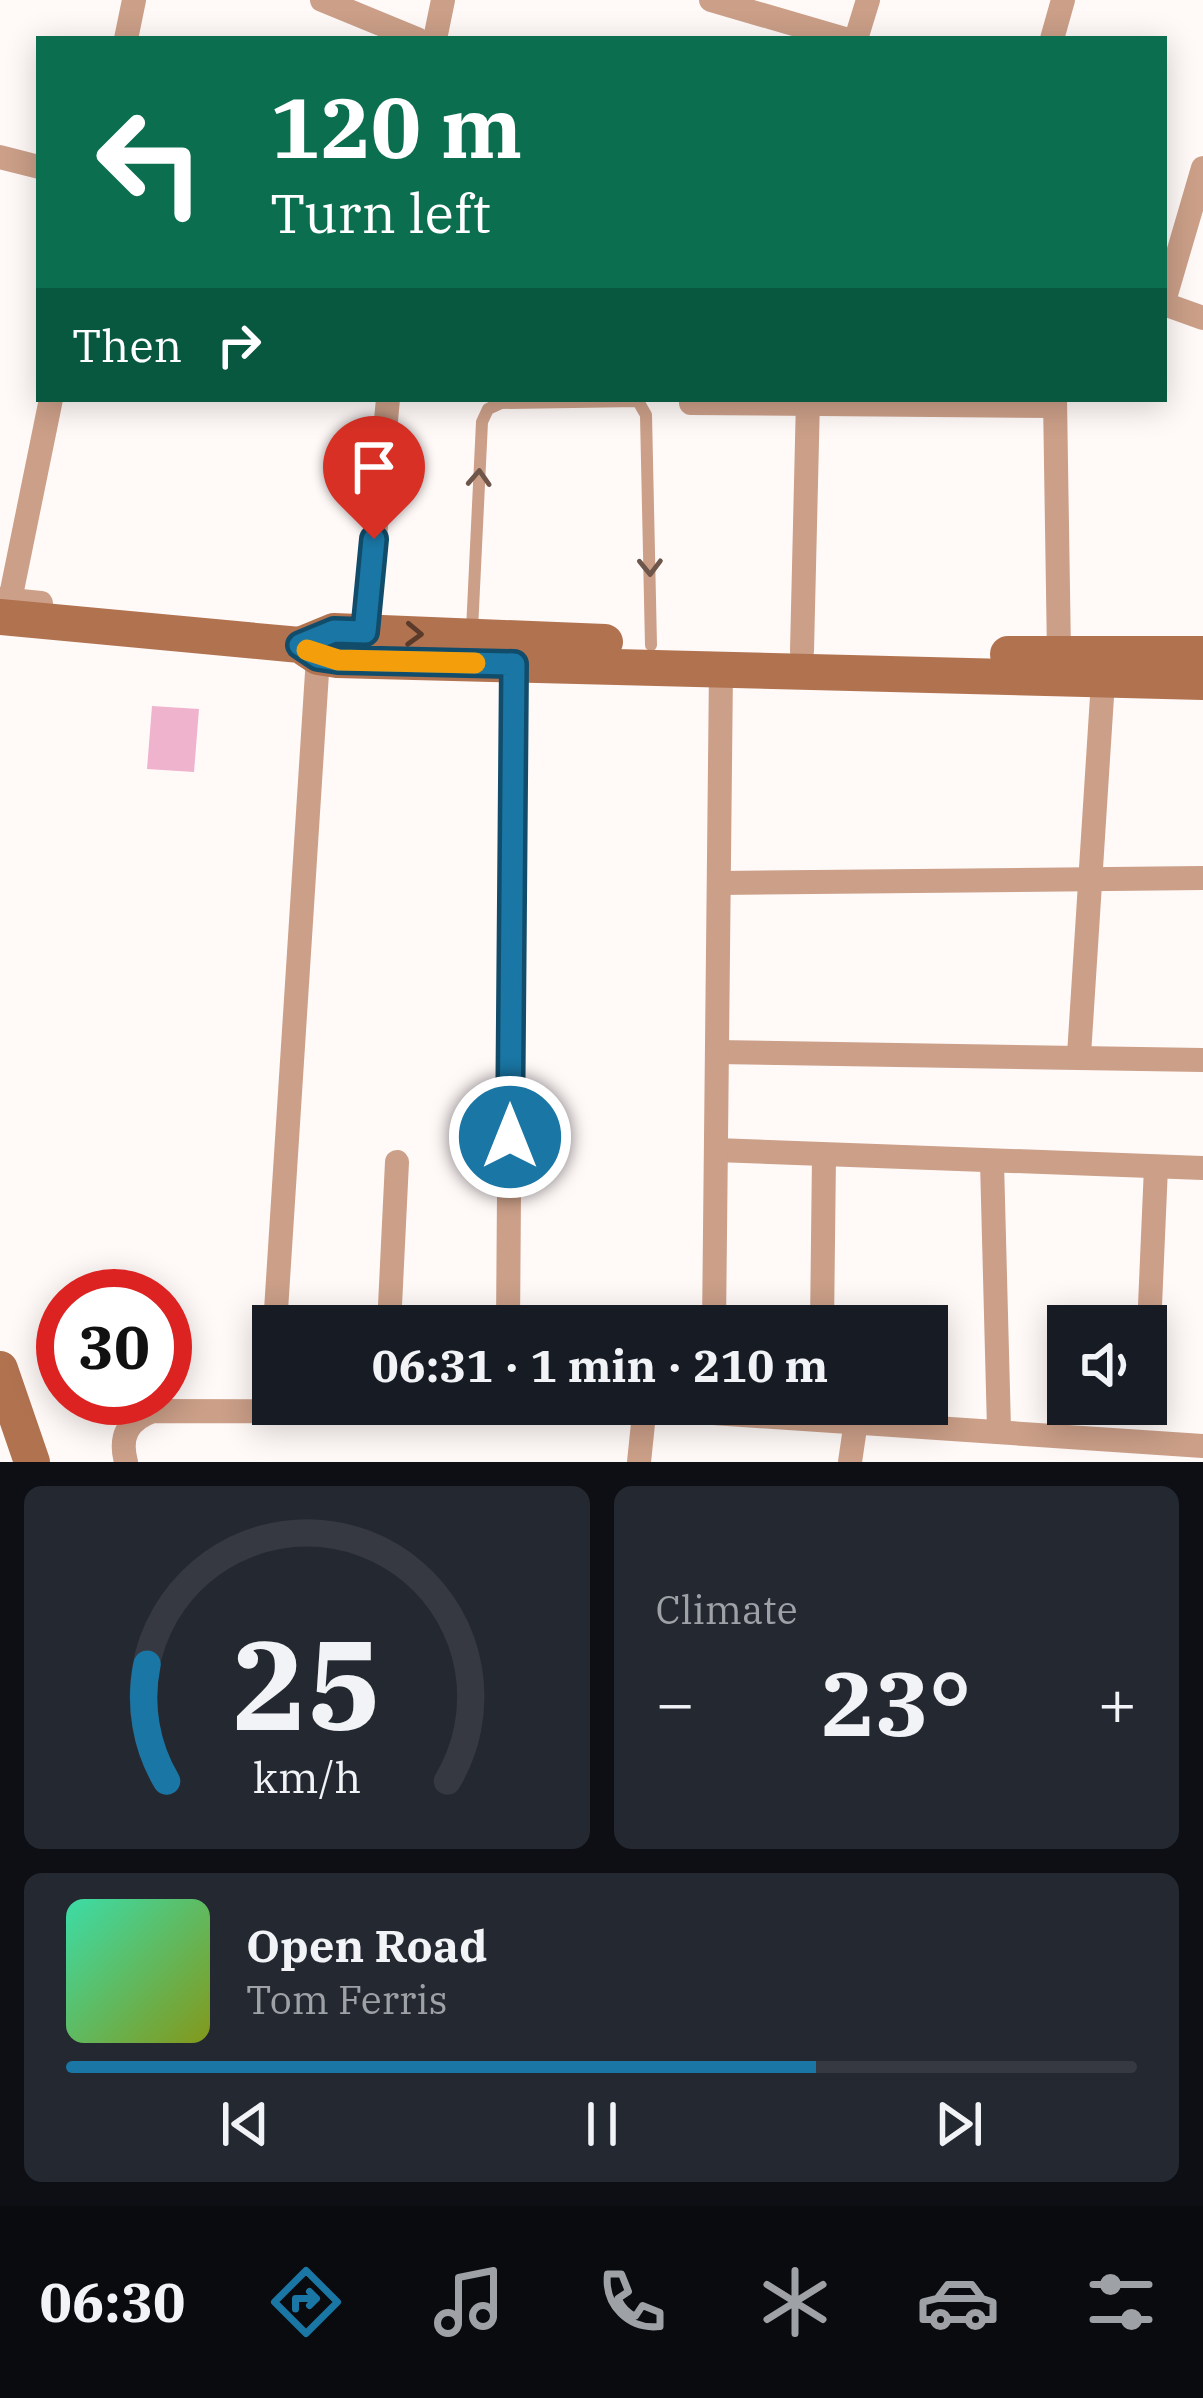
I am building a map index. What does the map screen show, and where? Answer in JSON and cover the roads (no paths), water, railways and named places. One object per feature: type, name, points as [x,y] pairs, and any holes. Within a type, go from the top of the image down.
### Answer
[{"type":"main road","points":[[4,605],[312,646],[514,664],[1203,682]]},
{"type":"main road","points":[[312,646],[334,631],[802,651],[1203,654]]},
{"type":"main road","points":[[0,1369],[32,1462]]},
{"type":"street","points":[[127,36],[134,0]]},
{"type":"street","points":[[322,0],[410,36]]},
{"type":"street","points":[[436,36],[443,0]]},
{"type":"street","points":[[711,0],[835,36]]},
{"type":"street","points":[[857,36],[868,0]]},
{"type":"street","points":[[1053,36],[1063,0]]},
{"type":"street","points":[[0,157],[36,166]]},
{"type":"street","points":[[1167,293],[1203,168]]},
{"type":"street","points":[[1167,304],[1203,318]]},
{"type":"street","points":[[4,605],[50,402]]},
{"type":"street","points":[[365,632],[388,402]]},
{"type":"street","points":[[691,403],[750,402]]},
{"type":"street","points":[[802,651],[808,402]]},
{"type":"street","points":[[932,402],[1055,403],[1059,654]]},
{"type":"street","points":[[276,1305],[312,646]]},
{"type":"street","points":[[508,1305],[514,664]]},
{"type":"street","points":[[714,1305],[721,670]]},
{"type":"street","points":[[1079,1055],[1103,680]]},
{"type":"street","points":[[718,883],[1203,878]]},
{"type":"street","points":[[717,1052],[1203,1060]]},
{"type":"street","points":[[716,1150],[1203,1168]]},
{"type":"street","points":[[822,1305],[824,1155]]},
{"type":"street","points":[[390,1305],[397,1162]]},
{"type":"street","points":[[992,1162],[999,1429]]},
{"type":"street","points":[[1150,1305],[1156,1167]]},
{"type":"street","points":[[126,1462],[122,1439],[139,1416],[153,1412],[252,1413]]},
{"type":"street","points":[[639,1462],[643,1425]]},
{"type":"street","points":[[850,1462],[855,1425]]},
{"type":"street","points":[[928,1425],[1203,1446]]},
{"type":"street","points":[[1144,1442],[1145,1425]]},
{"type":"lane","points":[[472,637],[482,422],[488,409],[522,402]]},
{"type":"lane","points":[[639,402],[646,415],[651,644]]}]
